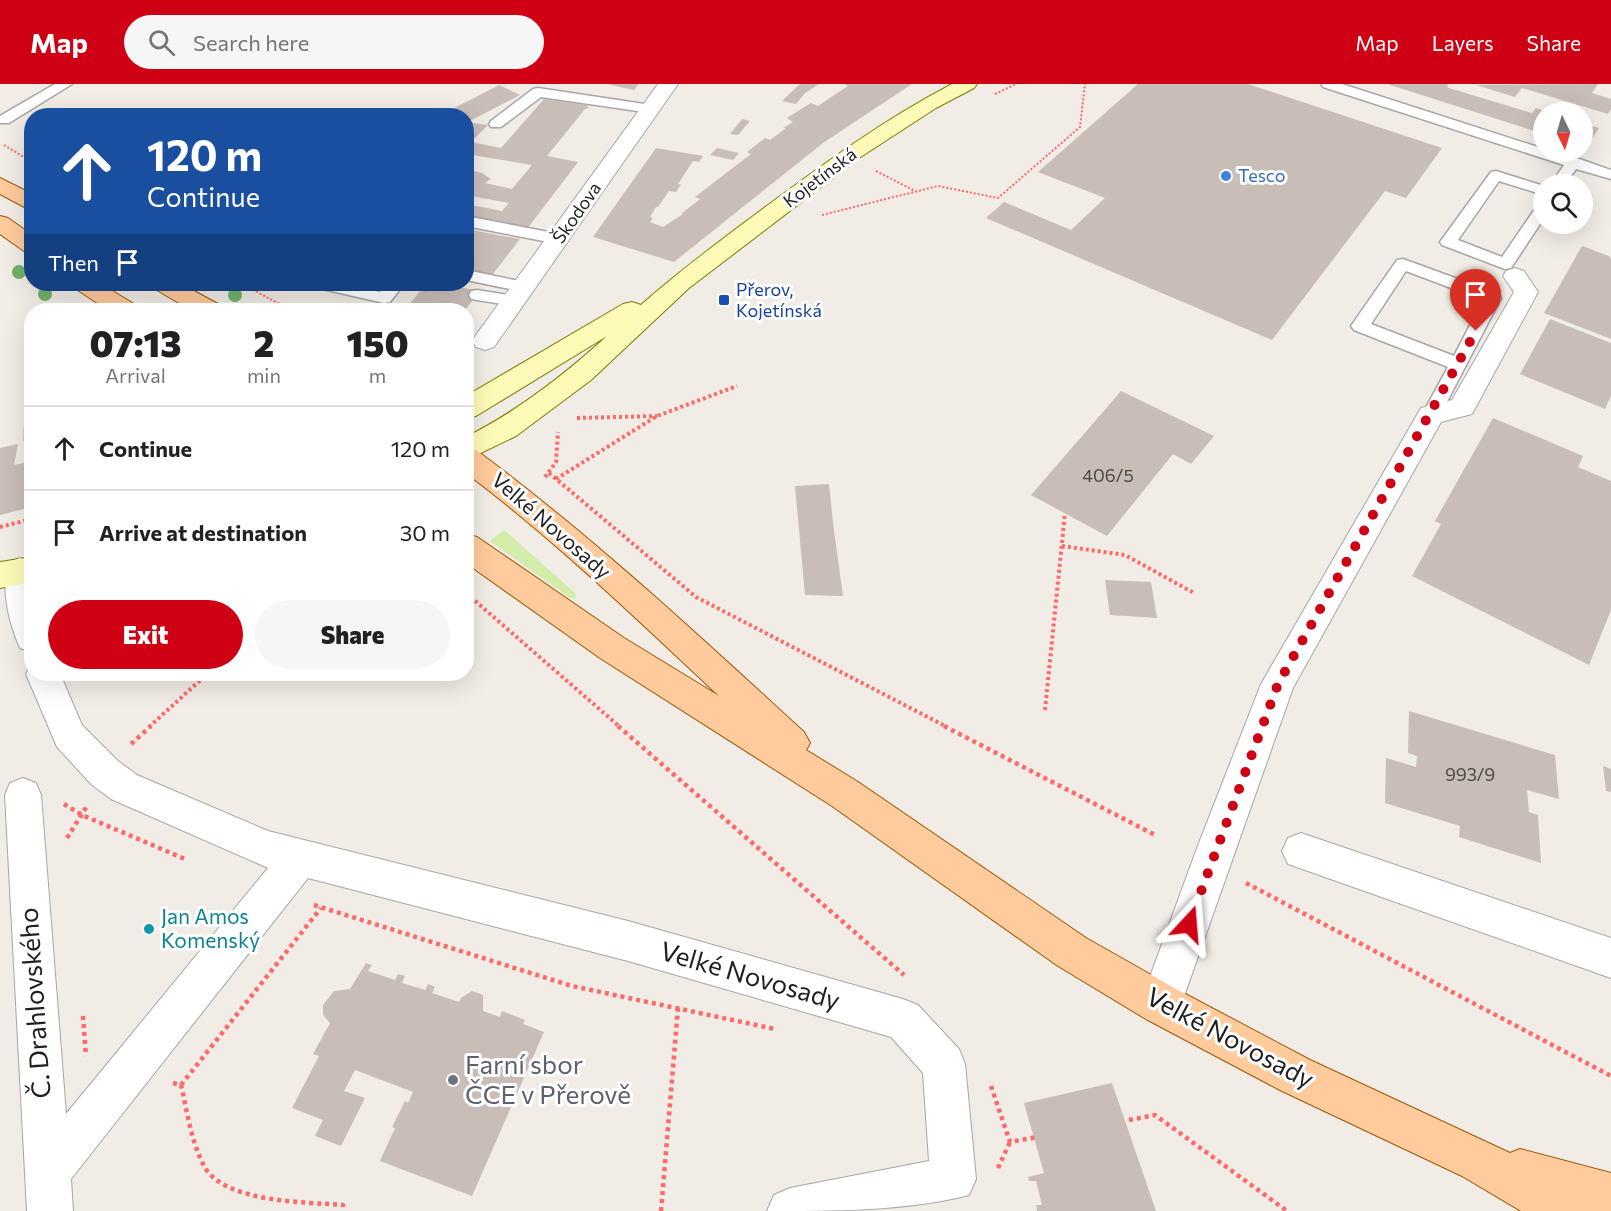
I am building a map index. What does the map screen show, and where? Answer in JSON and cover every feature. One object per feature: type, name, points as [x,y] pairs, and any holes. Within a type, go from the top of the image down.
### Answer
[{"type":"main road","name":"Kojetínská","points":[[474,446],[506,429],[582,374],[680,283],[851,153],[929,104],[967,84]]},
{"type":"main road","points":[[0,185],[24,199]]},
{"type":"main road","points":[[0,223],[24,240]]},
{"type":"main road","name":"Kojetínská","points":[[474,404],[680,283]]},
{"type":"main road","points":[[96,291],[114,303]]},
{"type":"main road","points":[[176,291],[197,303]]},
{"type":"main road","name":"Velké Novosady","points":[[474,463],[519,497],[650,611],[845,794]]},
{"type":"main road","name":"Velké Novosady","points":[[474,552],[612,648],[845,794],[1072,952],[1161,1004],[1295,1075],[1478,1160],[1565,1211]]},
{"type":"main road","name":"Velké Novosady","points":[[1478,1160],[1611,1196]]},
{"type":"street","name":"Škodova","points":[[485,341],[668,84]]},
{"type":"street","points":[[1161,1004],[1213,856],[1278,684],[1431,415],[1462,407],[1526,291],[1510,270]]},
{"type":"street","points":[[21,570],[21,605],[24,614]]},
{"type":"street","points":[[46,681],[69,736],[105,773],[124,787],[284,854],[48,1192]]},
{"type":"street","name":"Č. Drahlovského","points":[[22,795],[48,1192]]},
{"type":"street","points":[[1301,850],[1611,958]]},
{"type":"street","name":"Velké Novosady","points":[[284,854],[628,941],[903,1020],[944,1064],[953,1179],[790,1211]]},
{"type":"lane","points":[[24,108],[65,84]]},
{"type":"lane","points":[[1328,84],[1533,149]]},
{"type":"lane","points":[[496,124],[538,92],[651,109]]},
{"type":"lane","points":[[4,120],[24,108]]},
{"type":"lane","points":[[1565,174],[1573,162],[1611,175]]},
{"type":"lane","points":[[1533,187],[1497,174],[1448,242],[1510,270],[1533,227]]},
{"type":"lane","points":[[474,222],[559,239]]},
{"type":"lane","points":[[1431,415],[1493,298],[1403,264],[1360,326],[1458,364]]},
{"type":"lane","points":[[474,278],[519,294]]},
{"type":"lane","points":[[356,291],[384,297],[390,291]]},
{"type":"lane","points":[[477,295],[519,294]]},
{"type":"path","points":[[819,216],[938,186],[998,198],[1080,127],[1085,84]]},
{"type":"path","points":[[0,142],[24,157]]},
{"type":"path","points":[[870,168],[916,191]]},
{"type":"path","points":[[255,291],[278,303]]},
{"type":"path","points":[[556,478],[657,416],[737,386]]},
{"type":"path","points":[[572,418],[657,416]]},
{"type":"path","points":[[549,473],[696,597],[1155,835]]},
{"type":"path","points":[[1046,710],[1065,513]]},
{"type":"path","points":[[0,527],[24,521]]},
{"type":"path","points":[[1062,546],[1125,555],[1194,593]]},
{"type":"path","points":[[474,600],[912,982]]},
{"type":"path","points":[[1240,880],[1611,1076]]},
{"type":"path","points":[[181,1084],[321,908]]},
{"type":"path","points":[[661,1211],[678,1008]]},
{"type":"path","points":[[987,1075],[1010,1142],[1037,1137]]},
{"type":"path","points":[[1129,1120],[1155,1115],[1287,1211]]},
{"type":"green space","points":[[504,530],[576,594],[575,598],[570,598],[490,541]]},
{"type":"building","points":[[607,84],[639,84],[634,90]]},
{"type":"building","points":[[800,84],[819,84],[805,93],[796,104],[782,101]]},
{"type":"building","points":[[843,84],[912,84],[823,143],[674,262],[593,237],[656,148],[703,156],[699,162],[693,161],[678,184],[681,185],[676,192],[669,191],[650,217],[653,218],[650,222],[663,227],[683,214],[681,214],[700,199],[695,197],[751,154],[747,152],[765,138],[770,140],[793,122],[787,118],[811,103],[818,106],[848,86]]},
{"type":"building","points":[[1138,84],[1248,84],[1442,148],[1406,198],[1385,191],[1272,340],[986,218],[1004,202],[1071,230],[1105,198],[1038,172]]},
{"type":"building","points":[[1387,84],[1449,84],[1447,86],[1449,88],[1533,112],[1533,130]]},
{"type":"building","points":[[1598,84],[1592,93],[1611,99],[1611,109],[1608,114],[1593,109],[1593,102],[1568,102],[1522,88],[1515,97],[1476,85]]},
{"type":"building","points":[[499,85],[520,95],[474,119],[474,108],[454,108]]},
{"type":"building","points":[[544,99],[586,105],[589,108],[585,109],[547,156],[578,162],[527,229],[474,219],[474,206],[502,211],[509,203],[474,196],[474,171],[491,179],[485,183],[512,189],[532,165],[474,155],[474,143],[501,148]]},
{"type":"building","points":[[742,119],[750,121],[738,135],[730,134]]},
{"type":"building","points":[[474,123],[488,125],[474,139]]},
{"type":"building","points":[[1593,126],[1599,128],[1593,137]]},
{"type":"building","points":[[717,148],[739,153],[733,160],[710,155]]},
{"type":"building","points":[[474,230],[520,239],[489,279],[474,276]]},
{"type":"building","points":[[1582,246],[1609,256],[1611,259],[1611,339],[1544,313]]},
{"type":"building","points":[[420,291],[480,291],[471,303],[410,303]]},
{"type":"building","points":[[1550,319],[1611,343],[1611,396],[1605,409],[1520,374]]},
{"type":"building","points":[[1121,391],[1214,436],[1191,464],[1173,454],[1107,536],[1031,495]]},
{"type":"building","points":[[1493,418],[1583,456],[1578,467],[1611,481],[1611,610],[1589,665],[1412,576],[1441,524],[1435,521]]},
{"type":"building","points":[[18,444],[14,465],[24,463],[24,509],[0,515],[0,448]]},
{"type":"building","points":[[829,484],[843,596],[805,595],[795,486]]},
{"type":"building","points":[[1105,580],[1151,582],[1157,618],[1110,615]]},
{"type":"building","points":[[1409,711],[1555,755],[1559,799],[1527,790],[1529,812],[1538,815],[1541,863],[1459,837],[1460,826],[1385,803],[1386,758],[1416,767],[1417,756],[1408,753]]},
{"type":"building","points":[[1603,766],[1611,769],[1611,792],[1606,791]]},
{"type":"building","name":"Farní sbor ČCE v Přerově","points":[[366,963],[372,965],[368,971],[395,980],[398,974],[405,976],[402,983],[425,990],[428,984],[435,987],[432,993],[459,1002],[472,991],[483,995],[483,1011],[500,1017],[502,1011],[525,1020],[523,1024],[544,1032],[472,1196],[380,1161],[395,1128],[392,1127],[405,1101],[408,1103],[413,1092],[355,1070],[344,1091],[365,1098],[341,1146],[315,1136],[323,1120],[292,1108],[319,1056],[313,1054],[330,1023],[323,1015],[323,1005],[334,991],[350,989]]},
{"type":"building","points":[[1112,1083],[1156,1211],[1037,1211],[1036,1205],[1042,1205],[1036,1181],[1029,1181],[1028,1177],[1044,1173],[1024,1103]]},
{"type":"place","name":"Tesco","points":[[1226,176]]},
{"type":"place","name":"Přerov, Kojetínská","points":[[724,300]]},
{"type":"place","name":"Jan Amos Komenský","points":[[149,929]]},
{"type":"place","name":"Farní sbor ČCE v Přerově","points":[[453,1080]]},
{"type":"route","points":[[1189,924],[1278,684],[1431,415],[1476,331]]}]
